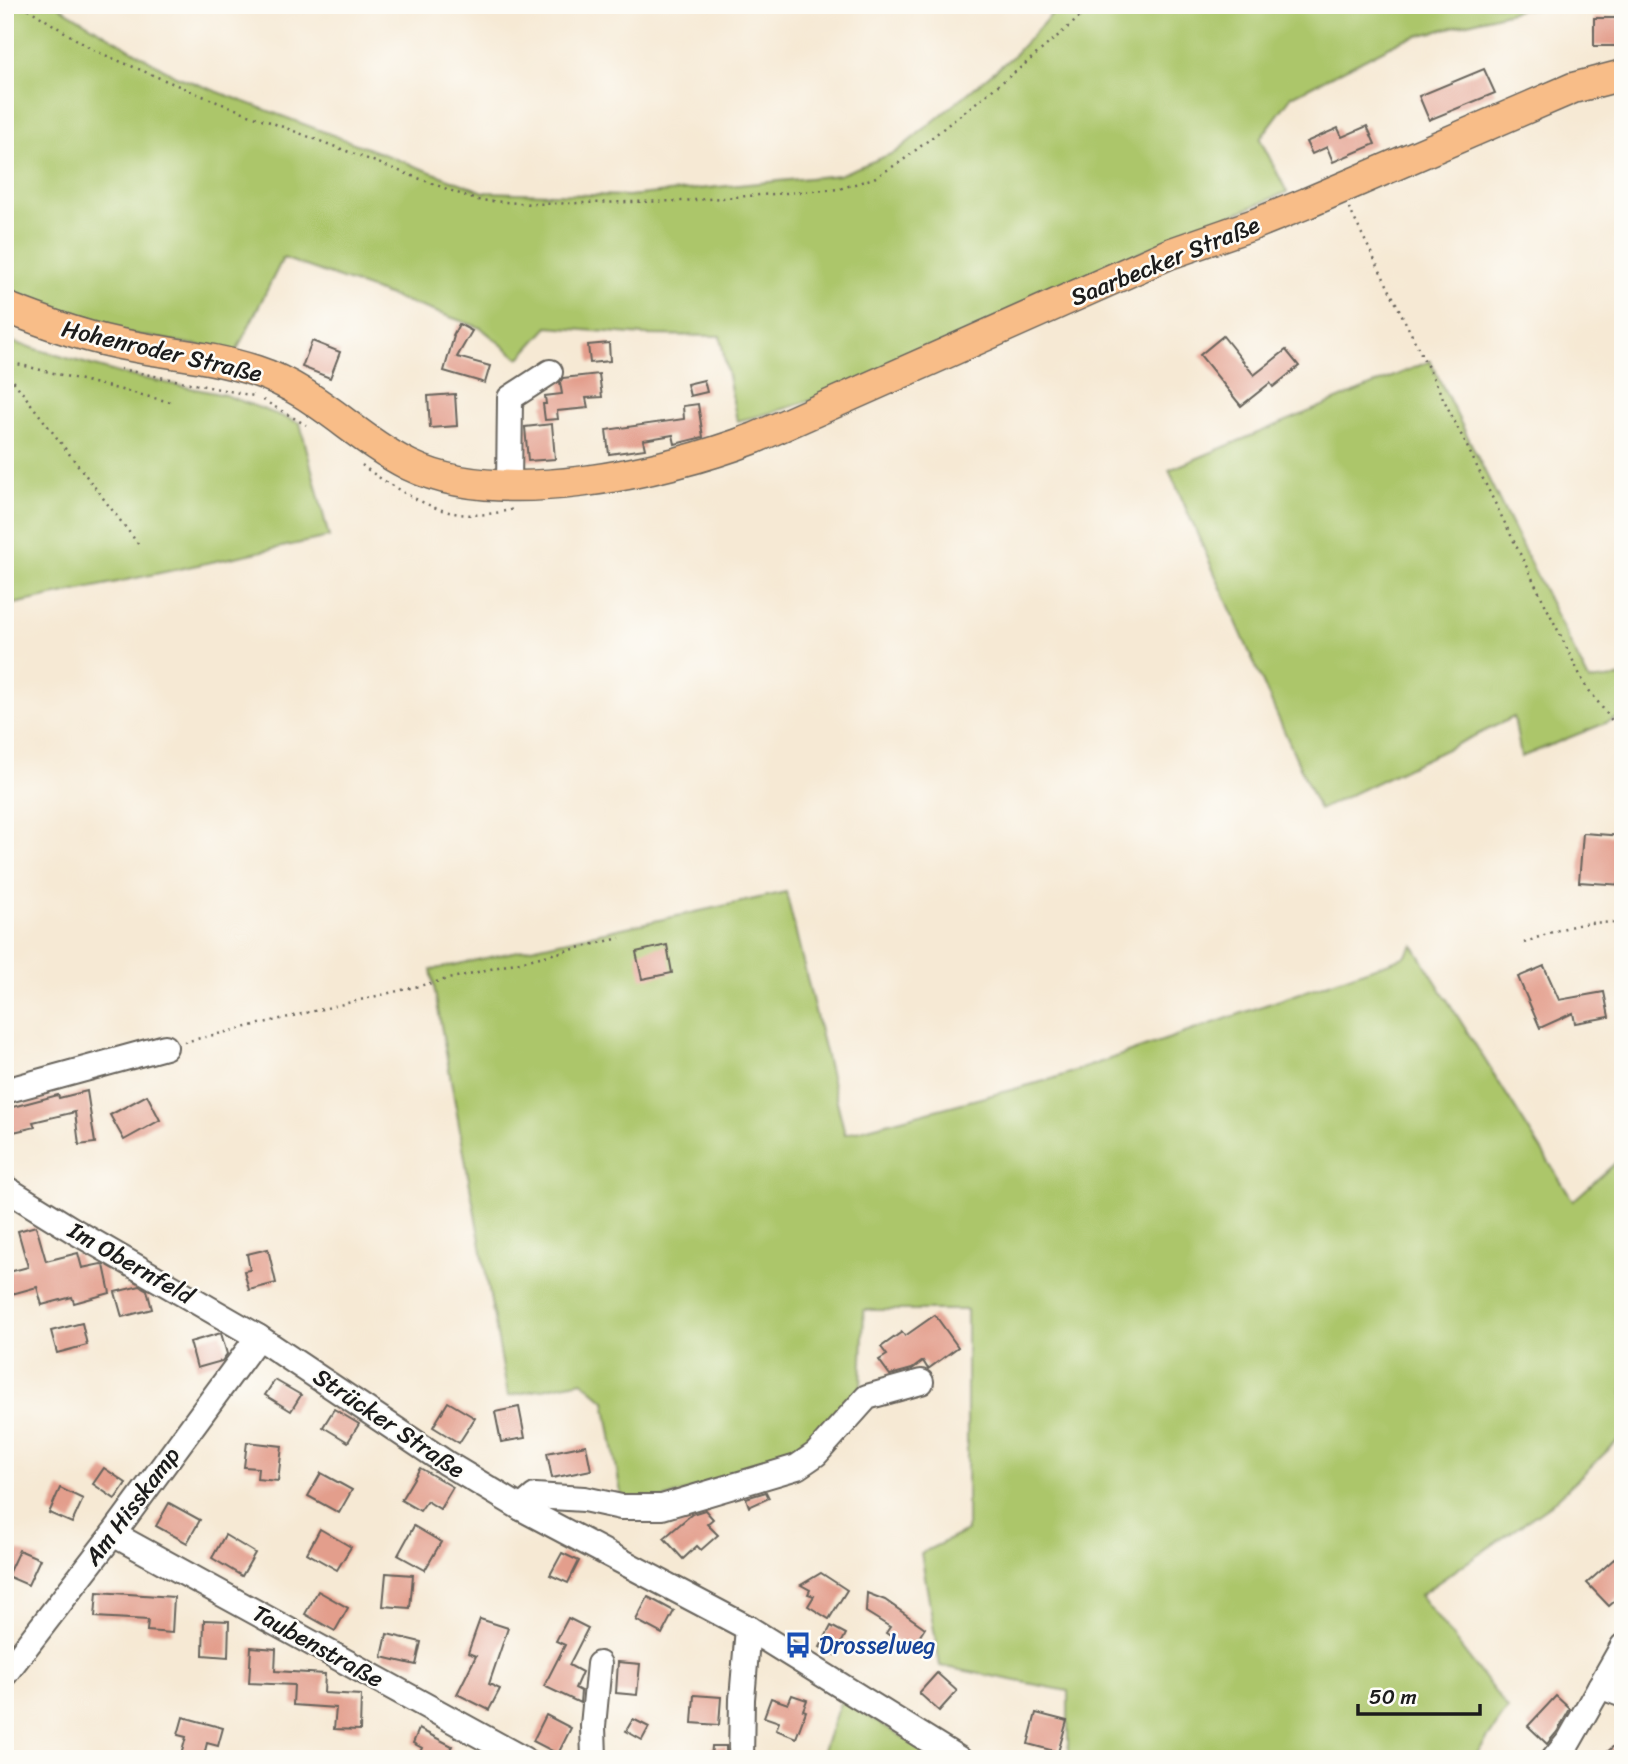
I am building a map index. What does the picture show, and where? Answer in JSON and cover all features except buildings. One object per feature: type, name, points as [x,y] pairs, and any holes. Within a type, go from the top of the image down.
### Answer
[{"type":"main road","name":"Saarbecker Straße","points":[[710,455],[755,438],[1169,254],[1255,225],[1573,89],[1623,75]]},
{"type":"main road","name":"Hohenroder Straße","points":[[5,307],[76,333],[114,343],[254,370],[303,393],[408,464],[513,497],[553,483],[630,473],[710,455]]},
{"type":"street","points":[[513,497],[510,398],[550,372]]},
{"type":"street","points":[[5,1091],[165,1047]]},
{"type":"street","name":"Im Obernfeld","points":[[5,1188],[258,1337]]},
{"type":"street","name":"Strücker Straße","points":[[258,1337],[446,1463],[521,1508],[748,1628],[959,1759]]},
{"type":"street","name":"Am Hisskamp","points":[[5,1674],[113,1534],[258,1337]]},
{"type":"street","points":[[521,1508],[535,1496],[584,1499],[621,1507],[662,1507],[785,1471],[797,1467],[816,1454],[867,1397],[921,1382]]},
{"type":"street","name":"Taubenstraße","points":[[113,1534],[523,1759]]},
{"type":"street","points":[[741,1759],[742,1699],[748,1628]]},
{"type":"street","points":[[1554,1759],[1611,1691],[1623,1646]]},
{"type":"street","points":[[594,1759],[593,1726],[599,1664]]},
{"type":"path","points":[[22,5],[93,50],[217,102],[476,200],[531,204],[682,201],[839,189],[874,178],[902,161],[1005,81],[1094,5]]},
{"type":"path","points":[[1340,189],[1585,685],[1623,735]]},
{"type":"path","points":[[5,361],[170,402]]},
{"type":"path","points":[[111,366],[258,397],[311,428]]},
{"type":"path","points":[[5,370],[139,545]]},
{"type":"path","points":[[361,464],[380,480],[452,513],[491,515],[513,497]]},
{"type":"path","points":[[1524,943],[1566,926],[1605,921],[1623,925]]},
{"type":"path","points":[[165,1047],[620,938]]},
{"type":"green space","points":[[5,5],[56,5],[176,76],[484,192],[628,196],[839,175],[896,152],[1013,56],[1060,5],[1566,5],[1523,9],[1402,40],[1292,96],[1260,139],[1287,192],[1076,280],[857,383],[778,411],[737,421],[720,336],[643,335],[548,327],[519,359],[481,328],[283,258],[236,352],[109,330],[5,299]]},
{"type":"green space","points":[[5,340],[122,374],[225,395],[300,423],[329,537],[5,606]]},
{"type":"green space","points":[[1430,361],[1589,681],[1623,677],[1623,716],[1521,757],[1514,717],[1319,810],[1169,470]]},
{"type":"green space","points":[[786,892],[845,1134],[1052,1079],[1404,957],[1413,945],[1573,1201],[1623,1156],[1623,1436],[1550,1505],[1420,1595],[1508,1709],[1473,1759],[1068,1759],[1068,1691],[940,1666],[921,1553],[967,1531],[967,1310],[864,1310],[861,1387],[812,1451],[660,1500],[622,1500],[605,1401],[582,1381],[508,1396],[431,970]]},
{"type":"green space","points":[[841,1700],[940,1759],[820,1759]]},
{"type":"place","name":"Drosselweg","points":[[798,1645]]}]
